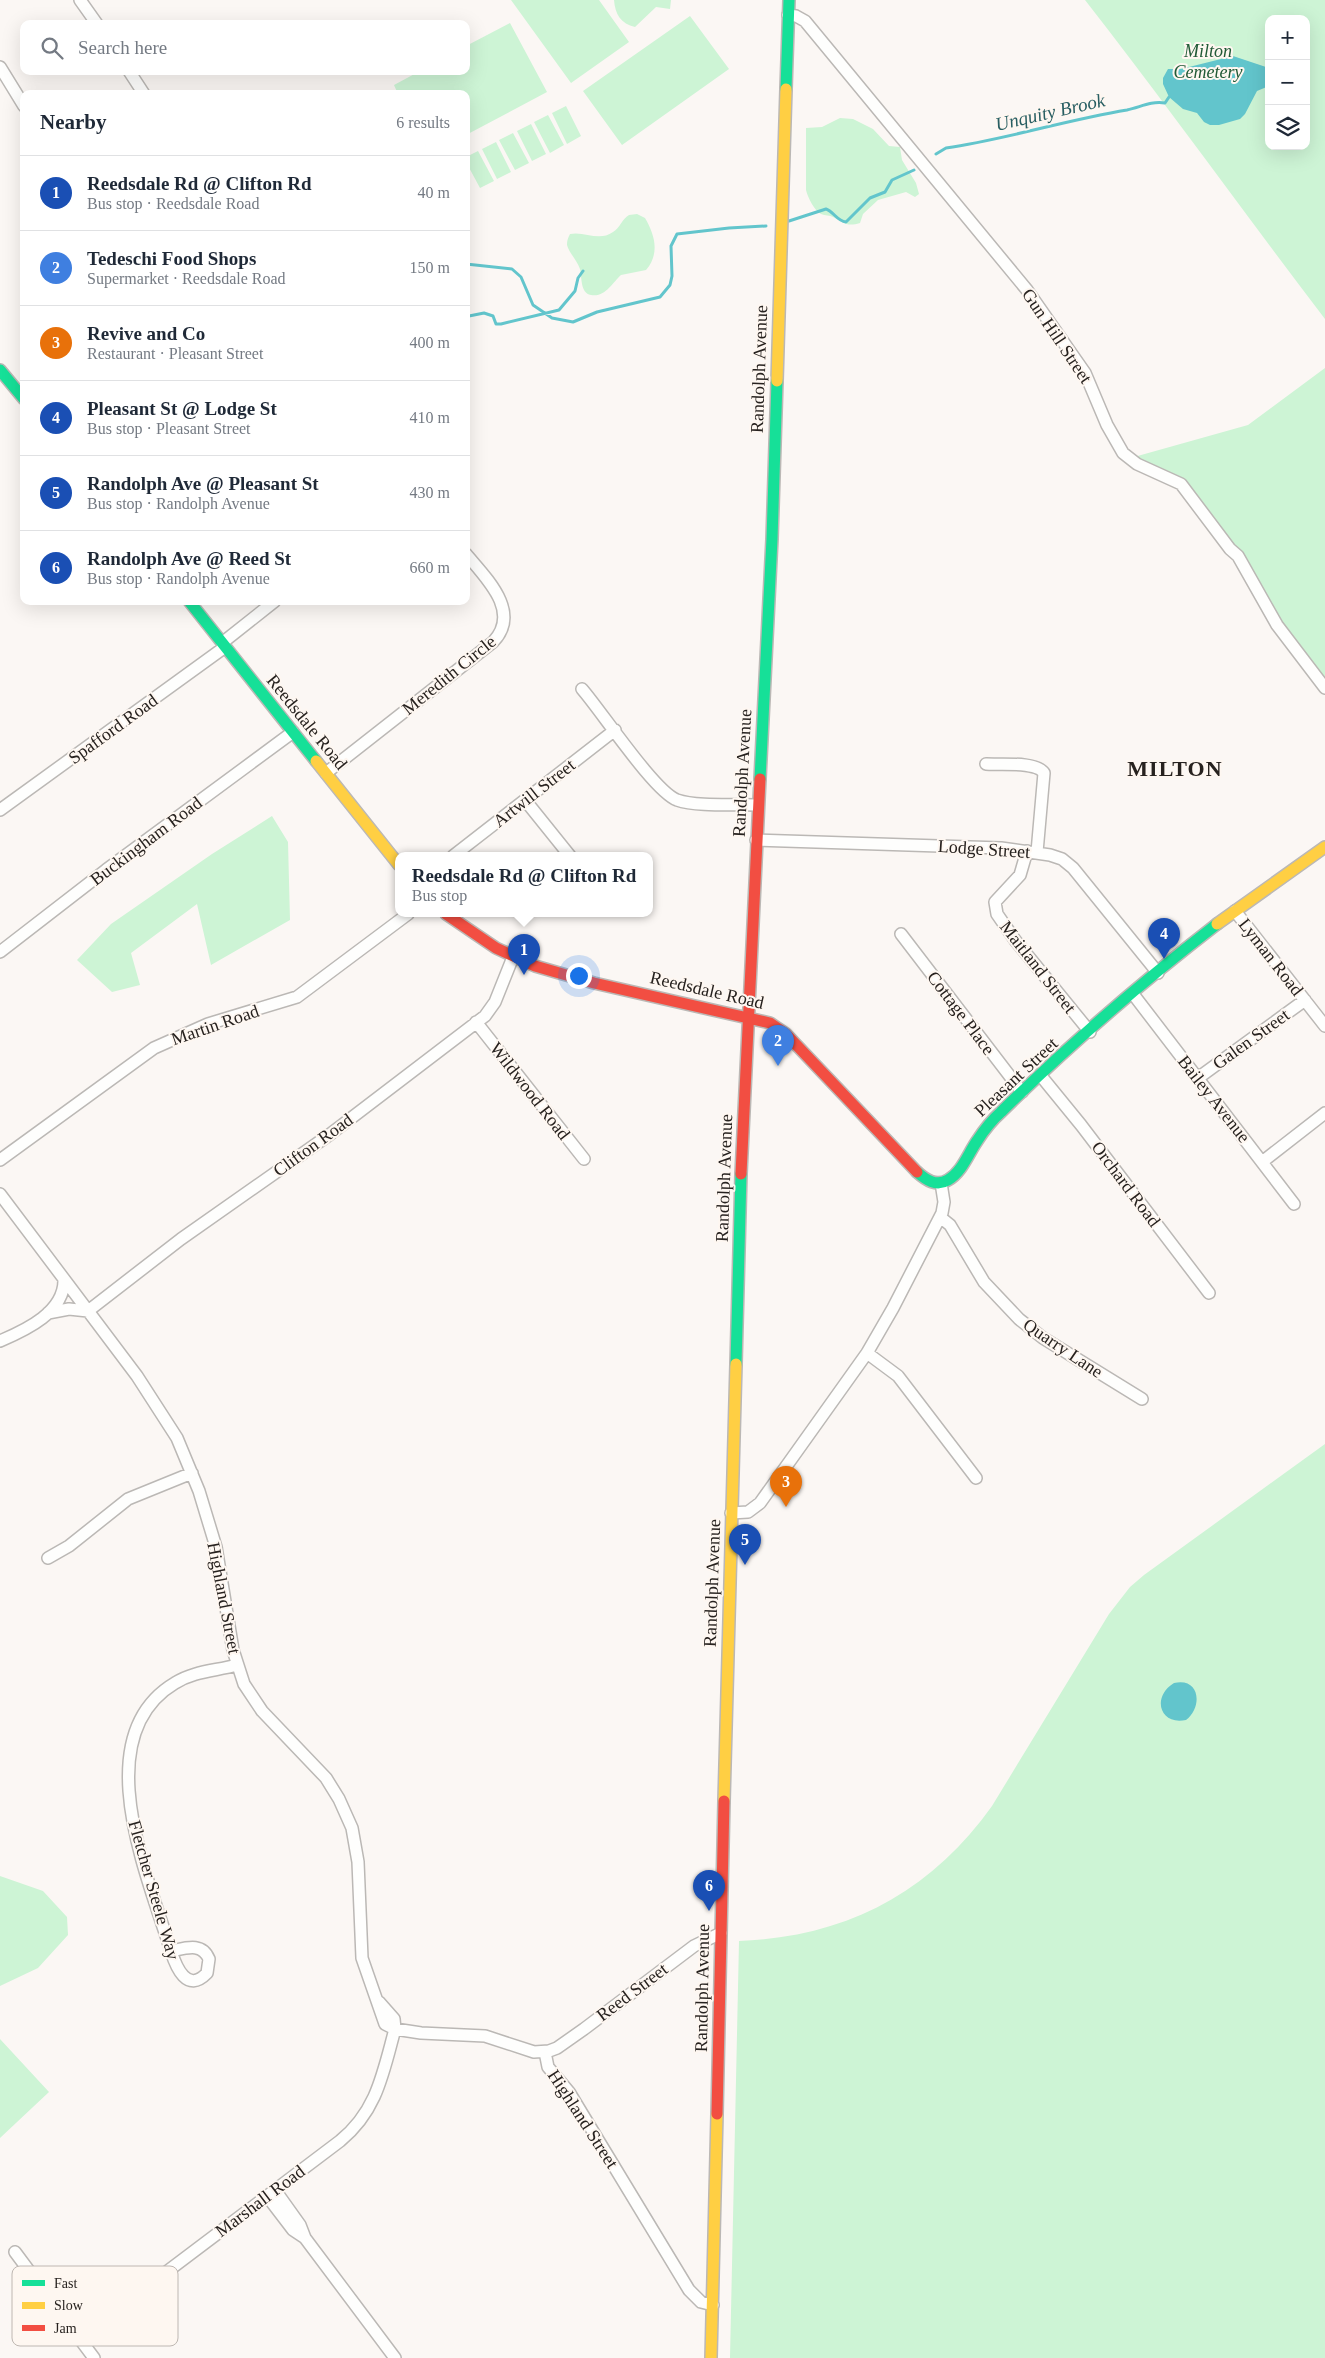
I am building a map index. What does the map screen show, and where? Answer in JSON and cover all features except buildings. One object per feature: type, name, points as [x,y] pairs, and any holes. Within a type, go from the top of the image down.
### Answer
[{"type":"main road","name":"Randolph Avenue","points":[[711,2358],[731,1513],[748,1018],[772,539],[789,0]]},
{"type":"main road","points":[[0,370],[20,394]]},
{"type":"main road","name":"Reedsdale Road","points":[[192,605],[395,860]]},
{"type":"main road","name":"Pleasant Street","points":[[942,1183],[952,1177],[990,1123],[1022,1092],[1133,994],[1235,911],[1325,847]]},
{"type":"main road","name":"Reedsdale Road","points":[[450,917],[481,939],[513,957],[563,975],[768,1022],[780,1029],[807,1054],[917,1172],[929,1182],[942,1183]]},
{"type":"street","points":[[80,0],[94,20]]},
{"type":"street","name":"Gun Hill Street","points":[[788,15],[796,16],[805,21],[1028,290],[1085,373],[1111,432],[1123,453],[1137,464],[1175,480],[1189,492],[1230,549],[1238,556],[1277,624],[1325,688]]},
{"type":"street","points":[[0,67],[20,100]]},
{"type":"street","points":[[132,75],[141,90]]},
{"type":"street","name":"Meredith Circle","points":[[326,773],[493,642],[501,632],[504,619],[500,600],[492,586],[470,559]]},
{"type":"street","points":[[224,645],[270,605]]},
{"type":"street","name":"Spafford Road","points":[[0,810],[224,645]]},
{"type":"street","points":[[582,688],[650,776],[669,796],[690,802],[758,806]]},
{"type":"street","name":"Artwill Street","points":[[457,852],[615,730]]},
{"type":"street","name":"Buckingham Road","points":[[0,952],[106,870],[293,732]]},
{"type":"street","name":"Maitland Street","points":[[986,764],[1032,766],[1040,768],[1044,773],[1032,852],[1016,880],[997,899],[994,905],[995,912],[1020,946],[1090,1032]]},
{"type":"street","points":[[525,800],[567,852]]},
{"type":"street","name":"Lodge Street","points":[[756,840],[991,848],[1032,852],[1057,857],[1073,868],[1158,973]]},
{"type":"street","name":"Lyman Road","points":[[1235,911],[1325,1026]]},
{"type":"street","name":"Martin Road","points":[[0,1160],[154,1048],[208,1024],[297,997],[404,917]]},
{"type":"street","name":"Cottage Place","points":[[901,934],[1022,1092]]},
{"type":"street","name":"Clifton Road","points":[[88,1311],[181,1239],[329,1135],[476,1022],[492,1007],[513,957]]},
{"type":"street","name":"Bailey Avenue","points":[[1133,994],[1294,1204]]},
{"type":"street","name":"Galen Street","points":[[1198,1078],[1305,1000]]},
{"type":"street","name":"Wildwood Road","points":[[476,1022],[584,1159]]},
{"type":"street","name":"Orchard Road","points":[[1041,1076],[1082,1125],[1209,1293]]},
{"type":"street","points":[[1262,1162],[1325,1113]]},
{"type":"street","points":[[731,1513],[748,1512],[760,1503],[867,1353],[940,1217],[944,1202],[942,1183]]},
{"type":"street","name":"Highland Street","points":[[0,1194],[163,1413],[177,1438],[192,1472],[220,1564],[237,1665],[254,1701],[326,1778],[346,1814],[354,1835],[357,1855],[362,1958],[374,1994],[394,2019],[395,2029],[485,2036],[534,2052],[545,2052],[548,2067],[569,2092],[689,2290],[700,2302],[713,2305]]},
{"type":"street","name":"Quarry Lane","points":[[940,1217],[950,1225],[984,1282],[1019,1319],[1039,1335],[1142,1399]]},
{"type":"street","points":[[0,1341],[21,1331],[48,1313],[61,1296],[64,1279]]},
{"type":"street","points":[[48,1313],[69,1309],[88,1311]]},
{"type":"street","points":[[867,1353],[898,1376],[976,1478]]},
{"type":"street","points":[[48,1558],[69,1546],[120,1504],[135,1495],[192,1472]]},
{"type":"street","name":"Fletcher Steele Way","points":[[171,1951],[198,1948],[208,1957],[208,1970],[198,1979],[187,1979],[177,1969],[171,1951],[133,1823],[129,1772],[131,1742],[136,1726],[146,1709],[171,1685],[195,1674],[237,1665]]},
{"type":"street","name":"Reed Street","points":[[545,2052],[562,2045],[694,1946],[721,1933]]},
{"type":"street","name":"Marshall Road","points":[[174,2266],[346,2136],[363,2118],[377,2093],[395,2029]]},
{"type":"street","points":[[271,2193],[294,2230],[305,2238],[395,2358]]},
{"type":"street","points":[[15,2252],[25,2266]]},
{"type":"street","points":[[85,2346],[94,2358]]},
{"type":"green space","points":[[511,0],[599,0],[629,42],[571,83]]},
{"type":"green space","points":[[614,0],[671,0],[670,9],[656,7],[635,27],[622,21],[616,10]]},
{"type":"green space","name":"Milton Cemetery","points":[[1085,0],[1325,0],[1325,319],[1265,239]]},
{"type":"green space","points":[[690,16],[729,69],[622,145],[583,91]]},
{"type":"green space","points":[[510,23],[547,92],[470,133],[470,90],[396,90],[394,85],[413,75],[470,75],[470,44]]},
{"type":"green space","points":[[566,106],[581,136],[567,144],[552,113]]},
{"type":"green space","points":[[548,115],[564,145],[550,153],[534,122]]},
{"type":"green space","points":[[840,118],[853,119],[873,129],[889,146],[900,147],[902,160],[916,183],[919,194],[915,197],[906,192],[878,200],[863,214],[860,223],[852,225],[818,212],[808,197],[806,190],[806,128],[822,127]]},
{"type":"green space","points":[[531,124],[546,154],[532,161],[517,131]]},
{"type":"green space","points":[[513,133],[529,163],[515,170],[499,140]]},
{"type":"green space","points":[[496,142],[511,172],[497,179],[482,149]]},
{"type":"green space","points":[[478,151],[494,181],[480,188],[470,169],[470,155]]},
{"type":"green space","points":[[637,214],[645,218],[653,238],[654,251],[650,264],[646,270],[621,275],[605,292],[596,295],[587,294],[583,288],[579,266],[567,245],[570,234],[608,235],[629,215]]},
{"type":"green space","points":[[1325,368],[1325,679],[1271,609],[1246,561],[1192,488],[1173,474],[1134,457],[1248,425]]},
{"type":"green space","points":[[272,816],[288,842],[290,920],[211,965],[197,904],[131,953],[140,985],[112,992],[77,960],[111,924],[212,854]]},
{"type":"green space","points":[[1325,1444],[1325,2358],[730,2358],[739,1941],[778,1938],[815,1930],[850,1919],[882,1905],[913,1886],[941,1863],[968,1837],[992,1806],[1109,1614],[1130,1587]]},
{"type":"green space","points":[[0,1876],[43,1891],[67,1917],[68,1935],[38,1968],[0,1986]]},
{"type":"green space","points":[[0,2039],[49,2092],[0,2138]]},
{"type":"water","points":[[1233,56],[1265,67],[1265,88],[1257,91],[1245,114],[1240,119],[1219,125],[1210,125],[1204,122],[1197,113],[1183,109],[1169,97],[1163,84],[1163,78],[1168,69],[1181,69]]},
{"type":"water","points":[[1183,1682],[1189,1684],[1196,1694],[1195,1708],[1186,1720],[1177,1721],[1170,1719],[1162,1709],[1161,1702],[1163,1696],[1174,1683]]},
{"type":"waterway","name":"Unquity Brook","points":[[936,154],[946,148],[991,140],[1150,104],[1165,103],[1169,97]]},
{"type":"waterway","name":"Unquity Brook","points":[[789,221],[826,209],[840,220],[846,222],[870,198],[885,192],[892,180],[914,170]]},
{"type":"waterway","name":"Unquity Brook","points":[[470,264],[512,269],[521,277],[533,305],[552,318],[573,322],[597,312],[660,297],[670,285],[672,276],[671,246],[677,234],[766,226]]},
{"type":"waterway","points":[[470,316],[484,313],[493,316],[496,324],[501,324],[559,310],[575,291],[578,278],[583,271]]},
{"type":"traffic: fast","points":[[786,89],[789,0]]},
{"type":"traffic: fast","points":[[0,370],[20,394]]},
{"type":"traffic: fast","points":[[760,779],[772,539],[777,381]]},
{"type":"traffic: fast","points":[[192,605],[316,761]]},
{"type":"traffic: fast","points":[[917,1172],[935,1183],[944,1182],[953,1177],[961,1168],[988,1125],[1027,1087],[1106,1015],[1217,924]]},
{"type":"traffic: fast","points":[[736,1364],[741,1174]]},
{"type":"traffic: slow","points":[[777,381],[786,89]]},
{"type":"traffic: slow","points":[[316,761],[395,860]]},
{"type":"traffic: slow","points":[[1217,924],[1325,847]]},
{"type":"traffic: slow","points":[[724,1801],[736,1364]]},
{"type":"traffic: slow","points":[[711,2358],[717,2114]]},
{"type":"traffic: jam","points":[[741,1174],[760,779]]},
{"type":"traffic: jam","points":[[450,917],[496,948],[535,966],[594,983],[748,1018]]},
{"type":"traffic: jam","points":[[748,1018],[770,1023],[786,1034],[917,1172]]},
{"type":"traffic: jam","points":[[717,2114],[724,1801]]},
{"type":"place","name":"Pleasant St @ Lodge St","points":[[1164,959]]},
{"type":"place","name":"Reedsdale Rd @ Clifton Rd","points":[[524,975]]},
{"type":"place","name":"Tedeschi Food Shops","points":[[778,1066]]},
{"type":"place","name":"Revive and Co","points":[[786,1507]]},
{"type":"place","name":"Randolph Ave @ Pleasant St","points":[[745,1565]]},
{"type":"place","name":"Randolph Ave @ Reed St","points":[[709,1911]]},
{"type":"district","name":"MILTON","points":[[1175,768]]}]
